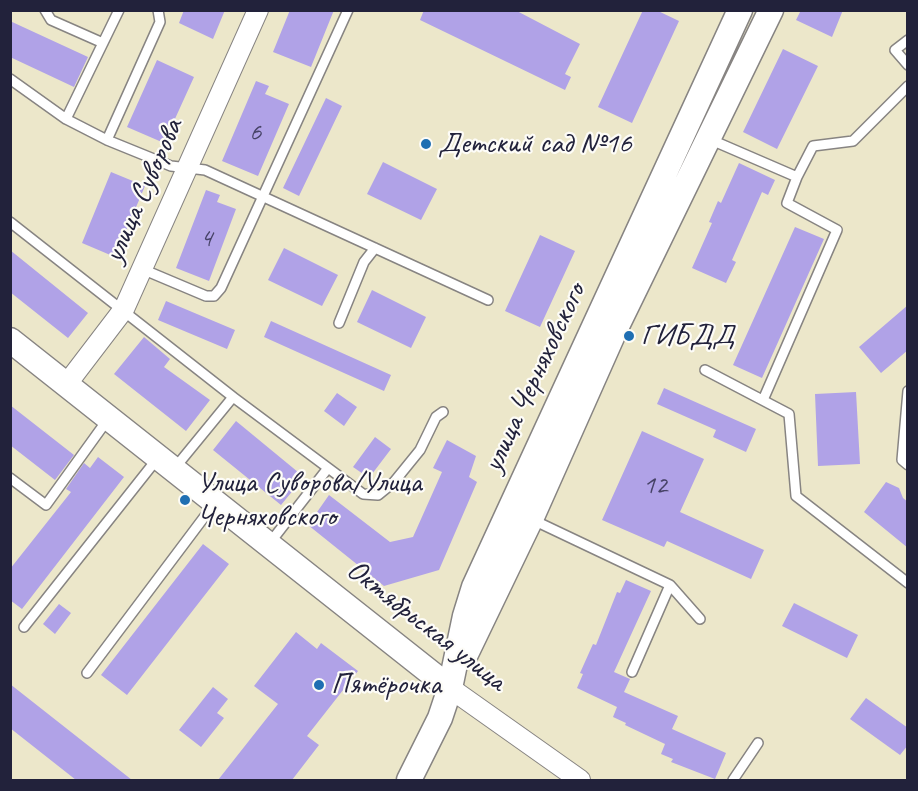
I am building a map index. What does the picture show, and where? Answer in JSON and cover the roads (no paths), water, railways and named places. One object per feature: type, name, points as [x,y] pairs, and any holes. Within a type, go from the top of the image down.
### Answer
[{"type":"street","name":"улица Суворова","points":[[66,385],[124,309],[258,10]]},
{"type":"street","name":"улица Черняховского","points":[[409,780],[440,718],[450,688],[465,616],[478,578],[740,10]]},
{"type":"street","points":[[450,688],[531,519],[616,328],[771,10]]},
{"type":"street","name":"Октябрьская улица","points":[[10,340],[450,688],[580,780]]},
{"type":"lane","points":[[45,10],[51,20],[103,43]]},
{"type":"lane","points":[[66,119],[119,10]]},
{"type":"lane","points":[[107,140],[160,22],[158,10]]},
{"type":"lane","points":[[142,269],[206,296],[214,296],[221,288],[348,10]]},
{"type":"lane","points":[[908,40],[896,50],[908,65]]},
{"type":"lane","points":[[10,79],[66,119],[107,140],[171,166],[205,170],[488,300]]},
{"type":"lane","points":[[763,400],[837,230],[787,203],[797,177],[813,146],[853,141],[908,86]]},
{"type":"lane","points":[[709,139],[797,177]]},
{"type":"lane","points":[[10,222],[124,309],[233,397],[363,494],[378,495],[394,482],[420,450],[436,417],[443,412]]},
{"type":"lane","points":[[339,323],[364,262],[375,248]]},
{"type":"lane","points":[[705,370],[789,414],[796,496],[908,583]]},
{"type":"lane","points":[[908,392],[902,460],[908,465]]},
{"type":"lane","points":[[24,627],[166,463],[233,397]]},
{"type":"lane","points":[[10,478],[46,505],[109,418]]},
{"type":"lane","points":[[269,544],[328,468]]},
{"type":"lane","points":[[87,673],[216,502]]},
{"type":"lane","points":[[531,519],[670,585],[700,619]]},
{"type":"lane","points":[[632,672],[670,585]]},
{"type":"lane","points":[[733,780],[758,744]]},
{"type":"place","name":"Детский сад №16","points":[[426,144]]},
{"type":"place","name":"ГИБДД","points":[[629,336]]},
{"type":"place","name":"Улица Суворова/Улица Черняховского","points":[[185,500]]},
{"type":"place","name":"Пятёрочка","points":[[319,685]]}]
